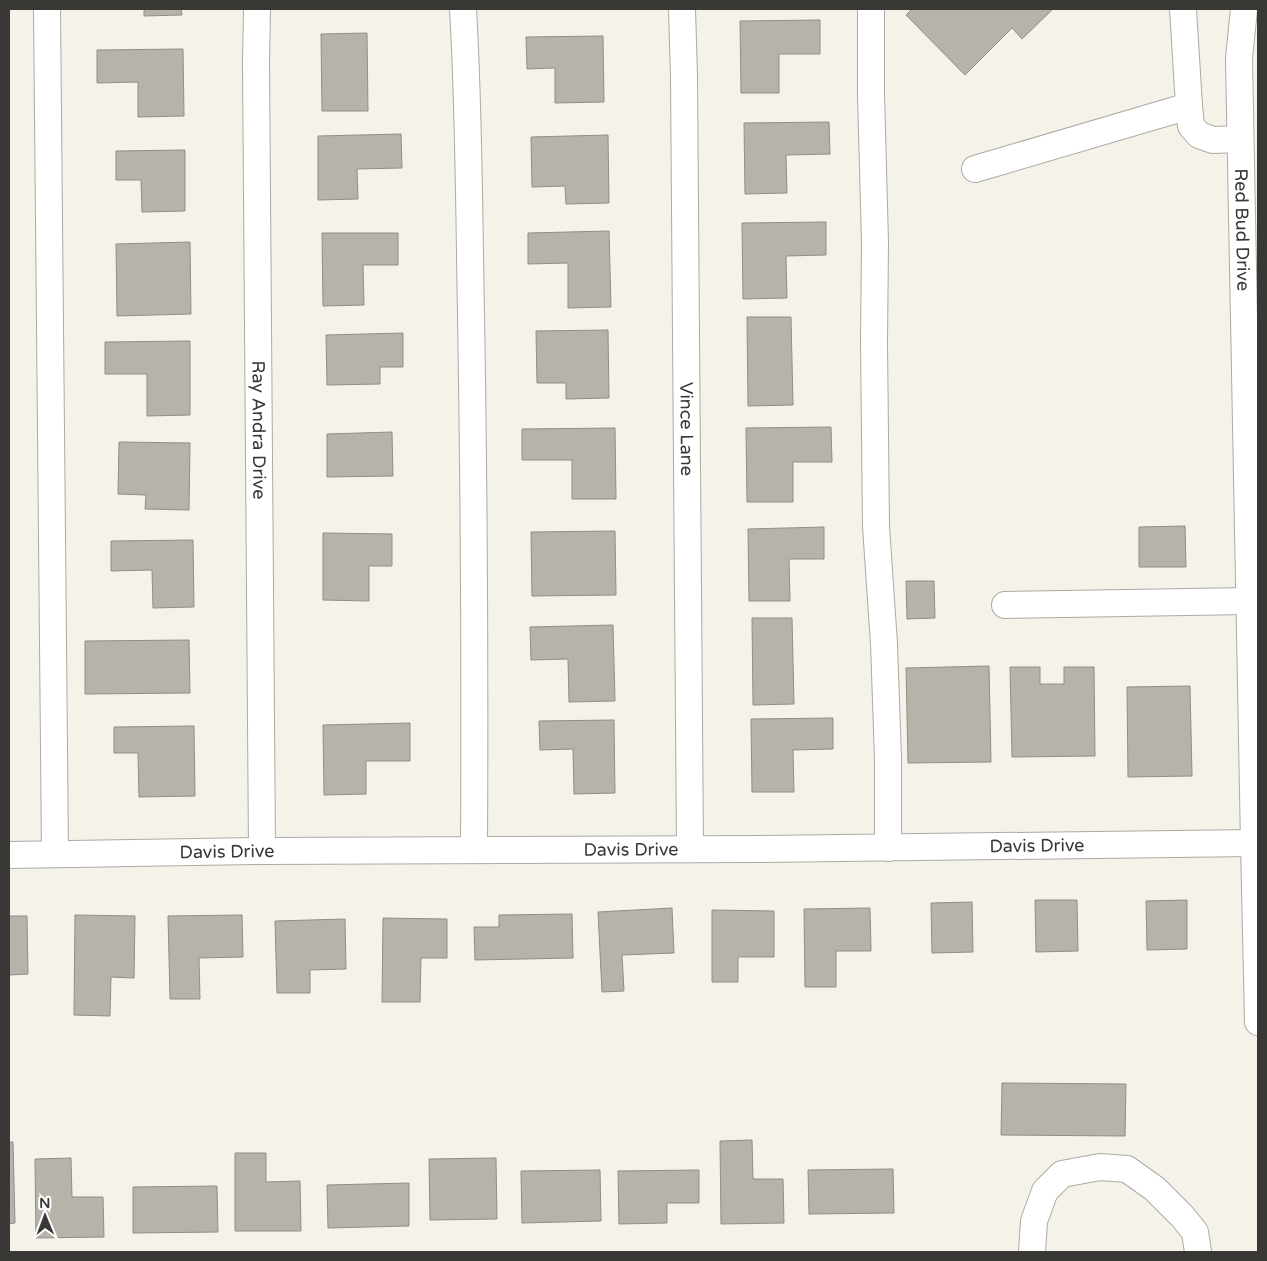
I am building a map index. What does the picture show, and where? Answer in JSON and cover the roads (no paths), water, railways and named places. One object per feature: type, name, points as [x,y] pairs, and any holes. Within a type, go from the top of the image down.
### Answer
[{"type":"street","points":[[47,9],[56,854]]},
{"type":"street","name":"Ray Andra Drive","points":[[257,9],[262,851]]},
{"type":"street","points":[[463,9],[468,149],[473,420],[474,850]]},
{"type":"street","name":"Vince Lane","points":[[682,9],[690,849]]},
{"type":"street","points":[[871,9],[875,243],[876,526],[884,644],[888,758],[888,848]]},
{"type":"street","points":[[1183,9],[1191,126],[1199,135],[1213,140],[1240,140]]},
{"type":"street","name":"Red Bud Drive","points":[[1244,9],[1239,58],[1240,140],[1258,1022]]},
{"type":"street","points":[[975,170],[1189,106]]},
{"type":"street","points":[[1005,605],[1249,601]]},
{"type":"street","name":"Davis Drive","points":[[9,855],[262,851],[888,848],[1254,843]]},
{"type":"street","points":[[1032,1252],[1034,1221],[1044,1191],[1062,1174],[1100,1167],[1127,1169],[1155,1189],[1195,1232],[1198,1252]]}]
